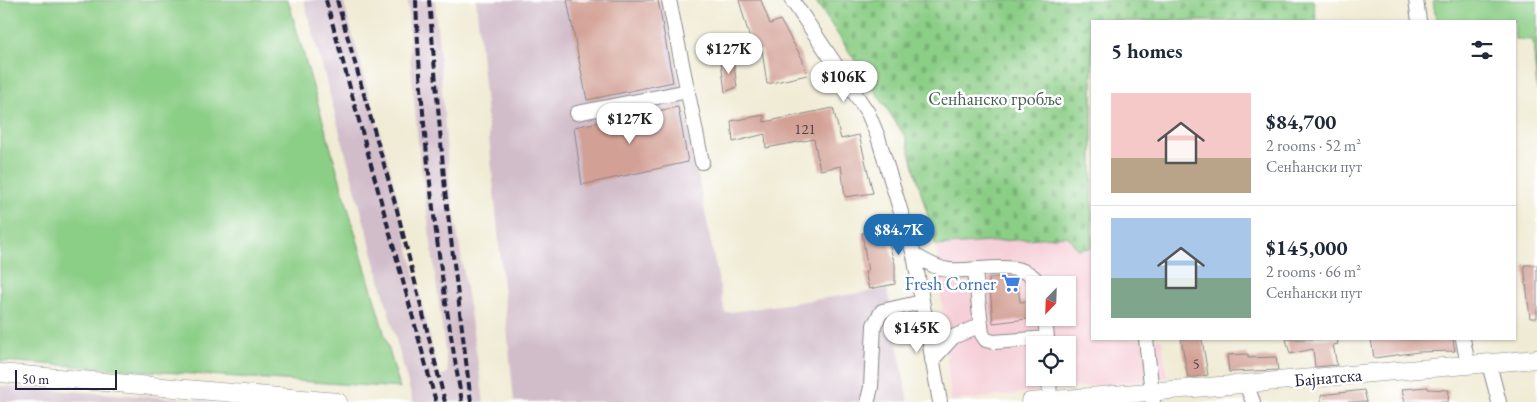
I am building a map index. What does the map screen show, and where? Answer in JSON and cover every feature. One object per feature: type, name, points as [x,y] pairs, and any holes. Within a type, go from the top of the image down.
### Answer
[{"type":"main road","name":"Бајнатска","points":[[1030,402],[1153,397],[1246,384],[1537,360]]},
{"type":"main road","points":[[0,373],[338,402]]},
{"type":"street","points":[[669,0],[702,162]]},
{"type":"street","points":[[792,0],[868,113],[878,137],[914,255],[940,402]]},
{"type":"street","points":[[1416,0],[1418,20]]},
{"type":"street","points":[[576,113],[688,91]]},
{"type":"street","points":[[914,255],[942,269],[975,271],[1020,269],[1033,276]]},
{"type":"street","points":[[975,271],[983,338],[990,342],[1026,341]]},
{"type":"street","points":[[868,400],[871,387],[874,324],[877,317],[882,311],[922,302]]},
{"type":"street","points":[[932,360],[954,337],[981,325]]},
{"type":"street","points":[[1146,340],[1153,397]]},
{"type":"street","points":[[1463,340],[1468,365]]},
{"type":"street","points":[[1489,364],[1499,402]]},
{"type":"street","points":[[1246,384],[1253,402]]},
{"type":"street","points":[[1049,386],[1050,400]]},
{"type":"shaded area","points":[[304,0],[343,0],[391,173],[439,376],[448,373],[419,152],[410,53],[408,0],[435,0],[449,179],[484,402],[413,402]]},
{"type":"shaded area","points":[[476,0],[663,0],[725,313],[887,289],[908,402],[514,402]]},
{"type":"shaded area","points":[[1068,236],[1077,249],[1091,248],[1091,340],[1162,340],[1167,378],[951,401],[936,246]]},
{"type":"shaded area","points":[[0,386],[227,402],[0,402]]},
{"type":"green space","points":[[0,0],[288,0],[400,388],[0,361]]},
{"type":"green space","name":"Сенћанско гробље","points":[[815,0],[1313,0],[1317,20],[1091,20],[1091,248],[1077,249],[1068,236],[936,246],[906,138]]},
{"type":"green space","points":[[1433,0],[1537,0],[1537,90],[1533,40],[1516,39],[1516,20],[1436,20]]},
{"type":"building","points":[[567,0],[658,0],[673,82],[587,100]]},
{"type":"building","points":[[739,0],[761,0],[770,24],[780,20],[802,58],[807,75],[767,84],[762,50],[730,57],[726,43],[750,39]]},
{"type":"building","points":[[733,58],[737,87],[725,92],[721,61]]},
{"type":"building","points":[[678,107],[688,162],[582,185],[574,127]]},
{"type":"building","points":[[833,108],[841,139],[859,135],[873,193],[845,197],[841,166],[820,170],[814,139],[766,148],[765,134],[733,142],[731,121],[764,115],[764,122]]},
{"type":"building","points":[[884,228],[895,264],[895,284],[869,289],[865,272],[868,272],[862,233]]},
{"type":"building","points":[[1524,265],[1537,265],[1537,318],[1530,318]]},
{"type":"building","points":[[989,278],[1017,279],[1020,302],[1026,302],[1026,319],[993,323]]},
{"type":"building","points":[[1181,340],[1202,340],[1208,375],[1188,378]]},
{"type":"building","points":[[1286,340],[1337,340],[1338,344],[1333,345],[1337,365],[1315,367],[1313,349],[1290,354]]},
{"type":"building","points":[[1371,340],[1453,340],[1455,351],[1418,352],[1374,358]]},
{"type":"building","points":[[1248,354],[1248,358],[1276,357],[1278,370],[1229,372],[1227,355]]},
{"type":"building","points":[[1428,387],[1428,389],[1449,390],[1448,402],[1405,402],[1402,389]]},
{"type":"building","points":[[1364,390],[1367,402],[1321,402],[1321,395]]},
{"type":"railway","points":[[326,0],[436,402]]},
{"type":"railway","points":[[337,0],[397,210],[445,402]]},
{"type":"railway","points":[[416,0],[418,51],[432,202],[462,402]]},
{"type":"railway","points":[[429,0],[445,190],[471,402]]},
{"type":"place","name":"Fresh Corner","points":[[1011,283]]}]
